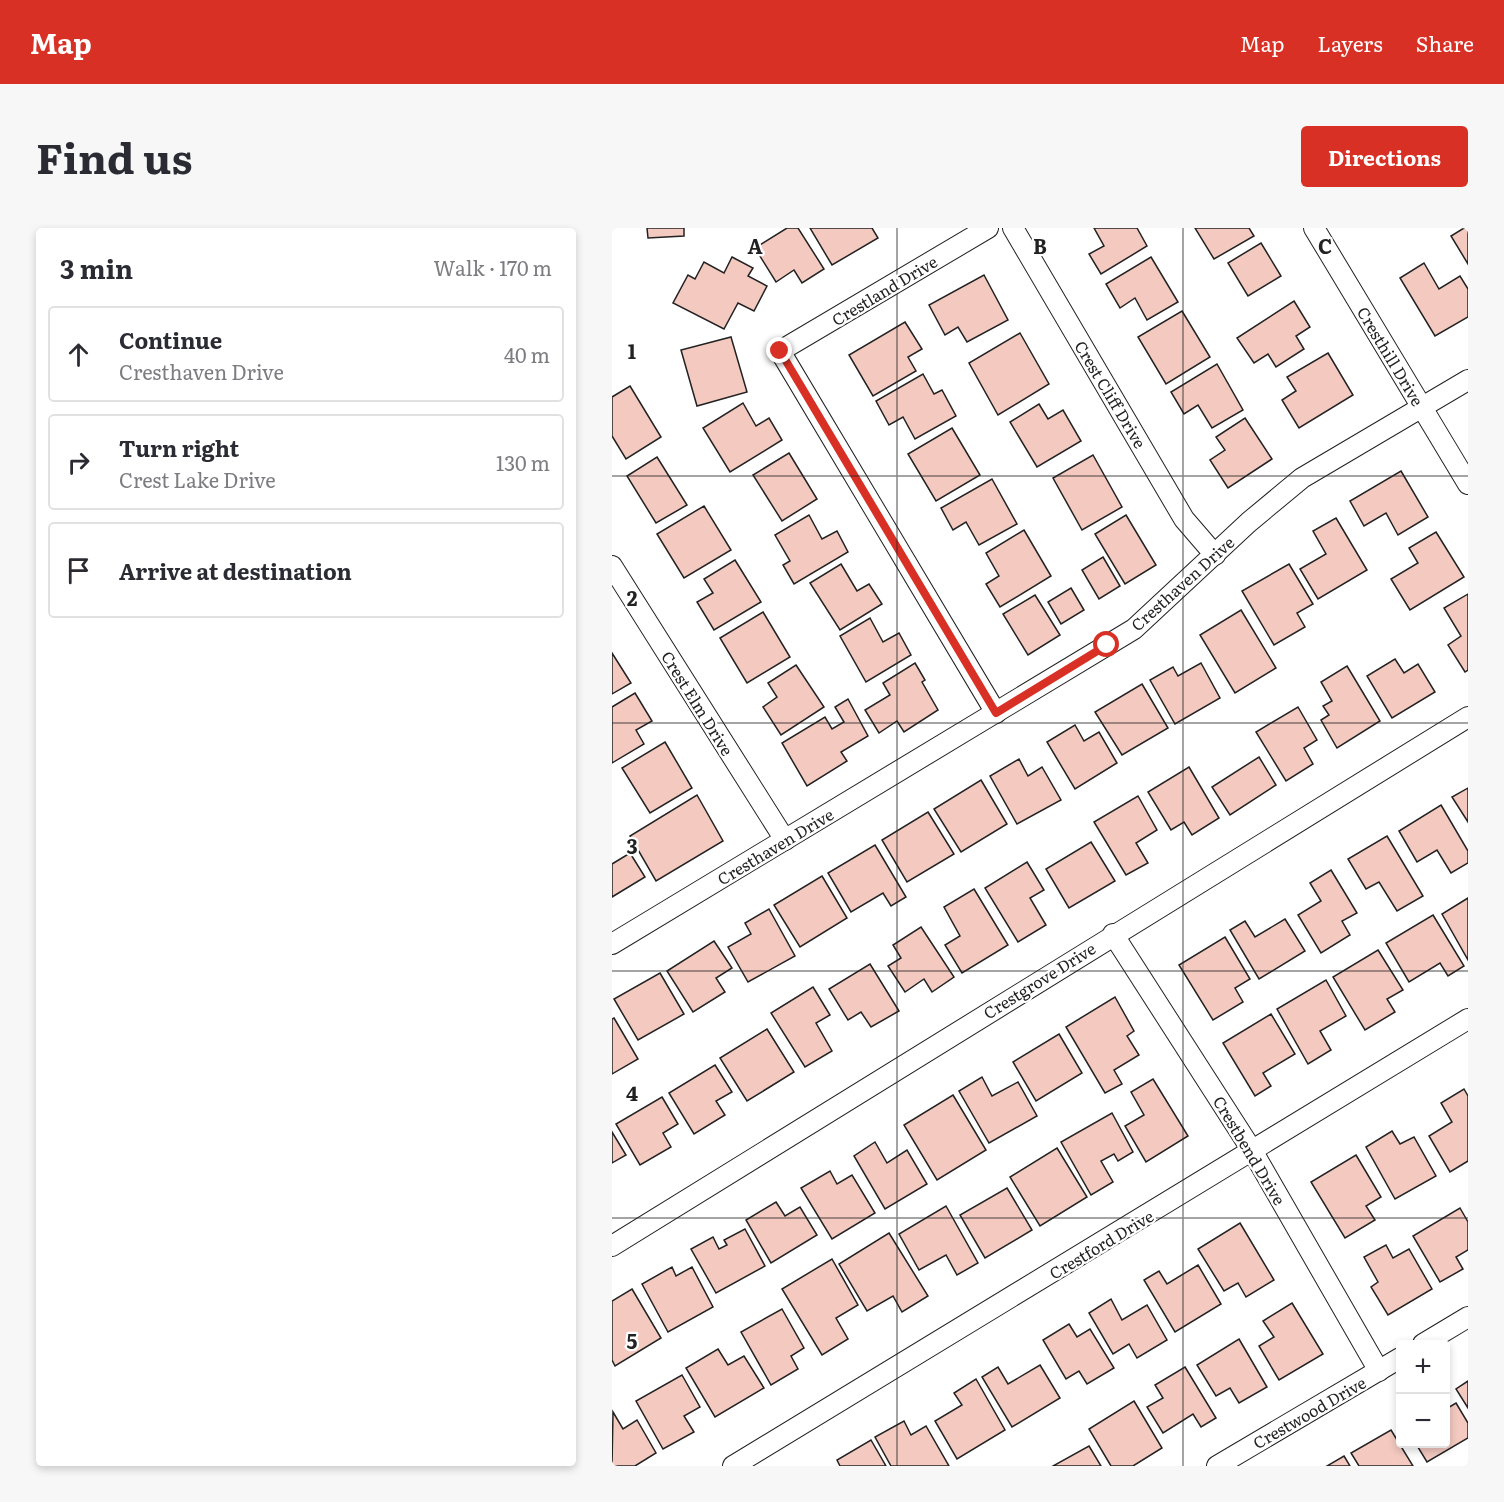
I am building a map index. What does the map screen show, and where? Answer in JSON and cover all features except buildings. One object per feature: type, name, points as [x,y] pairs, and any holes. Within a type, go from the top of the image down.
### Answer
[{"type":"street","name":"Crestland Drive","points":[[988,228],[780,351],[996,713]]},
{"type":"street","name":"Crest Cliff Drive","points":[[1012,228],[1184,519],[1215,555]]},
{"type":"street","name":"Cresthill Drive","points":[[1314,228],[1468,484]]},
{"type":"street","name":"Cresthaven Drive","points":[[612,944],[1134,628],[1265,507],[1302,478],[1468,380]]},
{"type":"street","name":"Crest Elm Drive","points":[[612,567],[785,840]]},
{"type":"street","name":"Crestgrove Drive","points":[[612,1246],[1113,934],[1468,717]]},
{"type":"street","name":"Crestbend Drive","points":[[1113,934],[1253,1152],[1379,1371]]},
{"type":"street","name":"Crestford Drive","points":[[733,1466],[1253,1152],[1468,1019]]},
{"type":"street","points":[[1430,1340],[1468,1317]]},
{"type":"street","name":"Crestwood Drive","points":[[1216,1466],[1396,1361]]},
{"type":"route","points":[[780,351],[996,713],[1107,645]]}]
